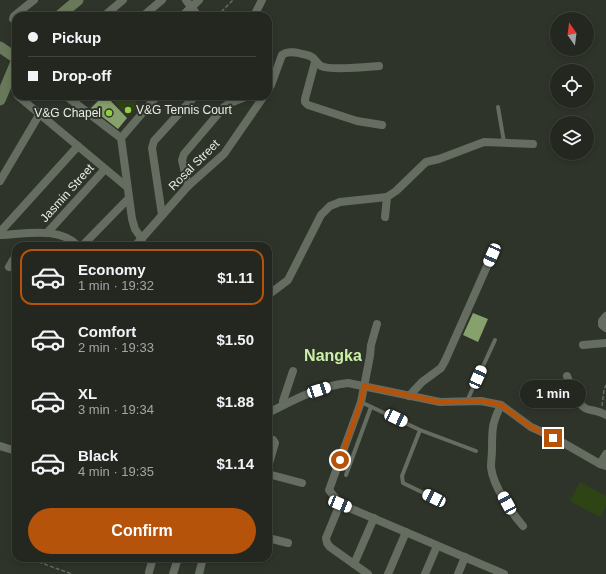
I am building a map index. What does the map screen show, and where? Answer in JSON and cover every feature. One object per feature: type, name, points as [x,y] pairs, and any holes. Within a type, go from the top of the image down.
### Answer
[{"type":"street","points":[[19,12],[34,0]]},
{"type":"street","points":[[64,12],[78,0]]},
{"type":"street","points":[[109,12],[123,0]]},
{"type":"street","points":[[148,12],[162,0]]},
{"type":"street","points":[[186,0],[195,12]]},
{"type":"street","points":[[186,12],[199,0]]},
{"type":"street","points":[[256,12],[262,0]]},
{"type":"street","points":[[0,47],[12,55]]},
{"type":"street","points":[[272,82],[282,55],[290,52],[313,57],[315,62],[323,67],[379,66]]},
{"type":"street","points":[[315,62],[305,99],[305,102],[308,105],[357,120],[382,125]]},
{"type":"street","points":[[0,100],[12,72]]},
{"type":"street","points":[[6,86],[12,91]]},
{"type":"street","points":[[23,100],[127,187]]},
{"type":"street","points":[[71,100],[121,138],[128,199],[132,219],[135,229],[142,238]]},
{"type":"street","points":[[121,138],[154,100]]},
{"type":"street","points":[[162,215],[152,148],[154,141],[192,100]]},
{"type":"street","points":[[188,186],[182,160],[184,154],[224,107],[238,100]]},
{"type":"street","name":"Rosal Street","points":[[138,242],[188,186],[224,154],[259,100]]},
{"type":"street","points":[[0,181],[40,115]]},
{"type":"street","points":[[272,292],[288,280],[321,215],[330,206],[340,202],[387,197],[396,191],[426,162],[484,142],[534,144]]},
{"type":"street","points":[[0,232],[78,146]]},
{"type":"street","name":"Jasmin Street","points":[[47,233],[104,169]]},
{"type":"street","points":[[386,217],[387,197]]},
{"type":"street","points":[[86,242],[128,199]]},
{"type":"street","points":[[0,235],[47,233],[66,237],[75,242]]},
{"type":"street","points":[[409,396],[422,382],[441,368],[492,255]]},
{"type":"street","points":[[8,267],[12,261]]},
{"type":"street","points":[[606,316],[602,321],[602,325],[606,328]]},
{"type":"street","points":[[376,324],[361,402],[329,490],[340,504],[504,574]]},
{"type":"street","points":[[583,345],[606,342]]},
{"type":"street","points":[[284,405],[283,401],[292,371]]},
{"type":"street","points":[[567,376],[577,399],[585,409],[604,413]]},
{"type":"street","points":[[272,411],[319,390],[333,385],[348,383],[440,402],[481,401],[501,405],[531,427],[603,465],[606,454]]},
{"type":"street","points":[[501,405],[492,427],[491,468],[495,481],[513,514],[523,526]]},
{"type":"street","points":[[272,440],[275,444],[272,454]]},
{"type":"street","points":[[0,446],[12,450]]},
{"type":"street","points":[[272,475],[302,483]]},
{"type":"street","points":[[340,504],[326,541],[330,546],[368,574]]},
{"type":"street","points":[[354,564],[374,518]]},
{"type":"street","points":[[388,574],[406,532]]},
{"type":"street","points":[[272,539],[288,543]]},
{"type":"street","points":[[425,574],[437,546]]},
{"type":"street","points":[[458,574],[465,557]]},
{"type":"street","points":[[149,572],[152,562]]},
{"type":"street","points":[[173,574],[177,562]]},
{"type":"street","points":[[199,574],[202,562]]},
{"type":"lane","points":[[498,107],[504,142]]},
{"type":"lane","points":[[467,402],[495,340]]},
{"type":"lane","points":[[361,402],[420,430],[476,451]]},
{"type":"lane","points":[[346,475],[371,407]]},
{"type":"lane","points":[[420,430],[402,476],[403,482],[434,498]]},
{"type":"path","points":[[221,12],[233,0]]},
{"type":"path","points":[[604,413],[604,390],[606,385]]},
{"type":"path","points":[[39,562],[72,574]]},
{"type":"green space","name":"V&G Tennis Court","points":[[113,100],[135,100],[139,104],[128,116]]},
{"type":"green space","points":[[580,482],[606,496],[606,506],[600,517],[570,501]]},
{"type":"building","name":"V&G Chapel","points":[[99,100],[110,100],[127,118],[118,129],[91,108]]},
{"type":"building","points":[[473,313],[488,319],[478,342],[463,335]]},
{"type":"place","name":"V&G Tennis Court","points":[[128,110]]},
{"type":"place","name":"V&G Chapel","points":[[109,113]]},
{"type":"district","name":"Nangka","points":[[333,355]]},
{"type":"route","points":[[340,460],[361,402],[364,386],[440,402],[455,403],[481,401],[501,405],[531,427],[553,438]]}]
